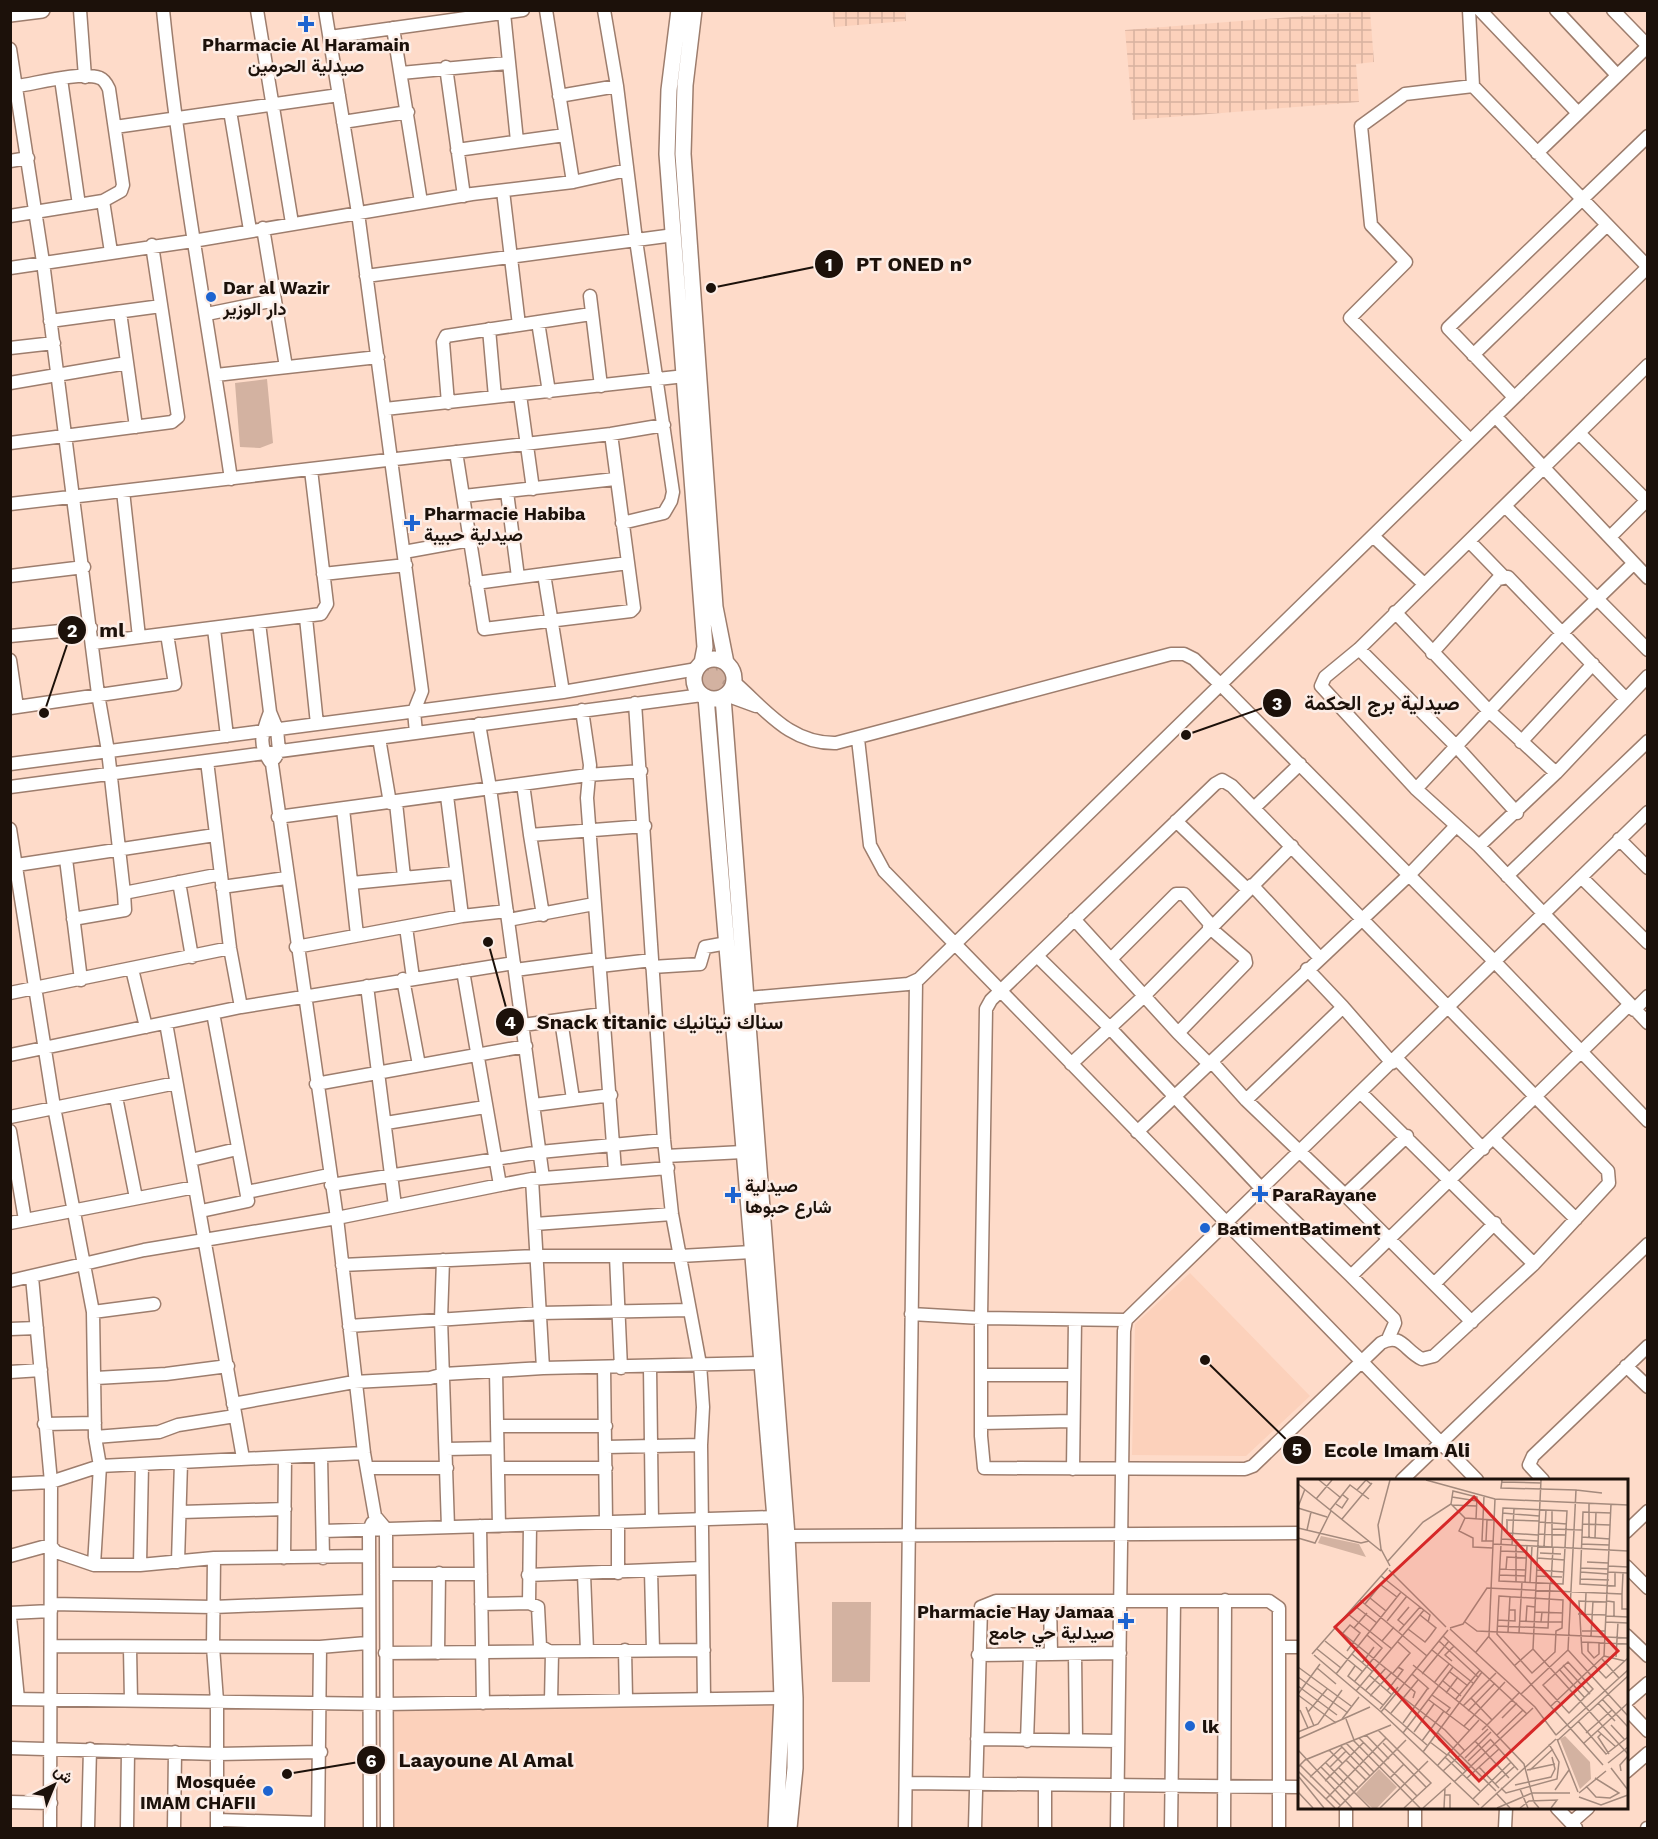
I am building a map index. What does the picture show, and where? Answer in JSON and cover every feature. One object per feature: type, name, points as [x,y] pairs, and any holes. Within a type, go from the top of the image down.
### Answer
[{"type":"main road","points":[[10,14],[42,10]]},
{"type":"main road","points":[[678,10],[667,127],[705,646],[694,680],[704,696],[775,1517],[782,1698],[776,1828]]},
{"type":"main road","points":[[694,10],[685,85],[683,154],[715,607],[726,663],[732,671],[728,691],[787,1536],[795,1698],[795,1768],[789,1828]]},
{"type":"main road","points":[[700,666],[710,660],[726,663]]},
{"type":"main road","points":[[704,696],[728,691]]},
{"type":"street","points":[[80,10],[85,77]]},
{"type":"street","points":[[163,10],[174,119],[207,314],[231,479]]},
{"type":"street","points":[[257,10],[292,223]]},
{"type":"street","points":[[325,10],[358,213],[422,691],[414,711],[416,733]]},
{"type":"street","points":[[330,37],[468,14],[523,10]]},
{"type":"street","points":[[546,10],[573,182]]},
{"type":"street","points":[[604,10],[617,86],[636,240],[673,492],[664,513],[622,523]]},
{"type":"street","points":[[748,998],[916,981],[1647,267],[1473,86],[1469,10]]},
{"type":"street","points":[[1480,10],[1578,113]]},
{"type":"street","points":[[1556,10],[1617,75]]},
{"type":"street","points":[[1537,153],[1647,46],[1613,10]]},
{"type":"street","points":[[504,13],[507,63],[517,141]]},
{"type":"street","points":[[393,28],[408,112],[420,202]]},
{"type":"street","points":[[10,48],[18,86],[44,262],[84,567],[98,694],[108,751],[124,893],[125,910],[73,919]]},
{"type":"street","points":[[401,73],[507,63]]},
{"type":"street","points":[[446,67],[464,196]]},
{"type":"street","points":[[10,216],[104,201],[121,191],[123,185],[115,127],[105,82],[100,78],[85,77],[18,86]]},
{"type":"street","points":[[61,79],[79,205]]},
{"type":"street","points":[[559,96],[617,86]]},
{"type":"street","points":[[1470,440],[1350,318],[1406,262],[1371,225],[1361,126],[1405,94],[1473,86]]},
{"type":"street","points":[[115,127],[339,95]]},
{"type":"street","points":[[230,111],[275,300],[286,368]]},
{"type":"street","points":[[344,122],[408,112]]},
{"type":"street","points":[[457,150],[565,135]]},
{"type":"street","points":[[1514,397],[1448,328],[1647,136]]},
{"type":"street","points":[[10,160],[28,158]]},
{"type":"street","points":[[10,268],[152,245],[193,241],[420,202],[573,182],[627,170]]},
{"type":"street","points":[[503,191],[513,256],[519,325]]},
{"type":"street","points":[[104,201],[111,252]]},
{"type":"street","points":[[1473,355],[1607,225]]},
{"type":"street","points":[[366,276],[674,235]]},
{"type":"street","points":[[10,443],[172,422],[179,413],[152,245]]},
{"type":"street","points":[[590,296],[601,386]]},
{"type":"street","points":[[207,314],[275,300]]},
{"type":"street","points":[[50,321],[161,306]]},
{"type":"street","points":[[120,312],[136,427]]},
{"type":"street","points":[[448,403],[444,339],[449,334],[591,314]]},
{"type":"street","points":[[538,322],[549,392]]},
{"type":"street","points":[[489,329],[495,398]]},
{"type":"street","points":[[10,348],[54,343]]},
{"type":"street","points":[[216,375],[378,357]]},
{"type":"street","points":[[11,380],[58,375],[127,363]]},
{"type":"street","points":[[1647,365],[1580,434],[1359,649],[1324,677],[1321,686],[1416,789],[1479,846],[1647,1023]]},
{"type":"street","points":[[385,409],[685,376]]},
{"type":"street","points":[[520,395],[533,489]]},
{"type":"street","points":[[1495,416],[1543,469],[1611,536],[1632,565],[1647,578]]},
{"type":"street","points":[[10,504],[611,434],[664,425]]},
{"type":"street","points":[[456,452],[484,629],[553,621],[631,611],[634,603],[615,479],[611,434]]},
{"type":"street","points":[[1580,434],[1647,500],[1611,536]]},
{"type":"street","points":[[93,643],[306,618],[321,614],[326,608],[311,470]]},
{"type":"street","points":[[464,496],[615,479]]},
{"type":"street","points":[[123,491],[139,637]]},
{"type":"street","points":[[507,492],[518,577]]},
{"type":"street","points":[[1505,506],[1647,650]]},
{"type":"street","points":[[1373,536],[1424,584]]},
{"type":"street","points":[[323,574],[405,558],[470,540]]},
{"type":"street","points":[[1469,541],[1503,576],[1516,582],[1625,698]]},
{"type":"street","points":[[476,583],[628,563]]},
{"type":"street","points":[[1416,789],[1562,633],[1632,565]]},
{"type":"street","points":[[10,576],[84,567]]},
{"type":"street","points":[[544,574],[563,692]]},
{"type":"street","points":[[1432,653],[1503,576]]},
{"type":"street","points":[[1395,612],[1489,711],[1556,773]]},
{"type":"street","points":[[306,618],[317,724]]},
{"type":"street","points":[[259,623],[270,712],[277,729],[279,751],[272,764]]},
{"type":"street","points":[[10,636],[91,628]]},
{"type":"street","points":[[214,629],[227,736]]},
{"type":"street","points":[[10,660],[14,707],[175,684],[167,634]]},
{"type":"street","points":[[1359,649],[1456,746],[1517,813]]},
{"type":"street","points":[[728,691],[767,712],[790,733],[808,741],[836,743],[1171,654],[1184,654],[1194,659],[1300,764],[1494,961],[1647,1121]]},
{"type":"street","points":[[1521,742],[1593,664]]},
{"type":"street","points":[[10,764],[563,692],[700,666]]},
{"type":"street","points":[[1479,846],[1517,813],[1647,676]]},
{"type":"street","points":[[422,691],[436,709],[439,730]]},
{"type":"street","points":[[10,787],[635,703],[704,696]]},
{"type":"street","points":[[635,703],[645,826],[664,1140],[672,1214],[700,1364],[703,1407],[700,1445],[704,1699]]},
{"type":"street","points":[[582,710],[590,765],[586,798],[602,1014],[611,1095],[615,1171]]},
{"type":"street","points":[[270,712],[262,731],[263,753],[272,764],[286,878],[337,1218],[354,1382],[364,1453],[375,1516],[386,1529],[387,1828]]},
{"type":"street","points":[[479,724],[524,1025],[540,1152],[535,1224],[543,1368]]},
{"type":"street","points":[[379,738],[393,803],[404,877]]},
{"type":"street","points":[[858,739],[868,838],[876,860],[1071,1064],[1476,1479]]},
{"type":"street","points":[[1507,876],[1647,741]]},
{"type":"street","points":[[207,761],[230,948],[241,1007]]},
{"type":"street","points":[[1254,808],[1300,764]]},
{"type":"street","points":[[278,817],[447,796],[588,775],[640,771]]},
{"type":"street","points":[[1037,956],[1108,1026],[1261,1188],[1394,1319],[1395,1323],[1388,1339],[1361,1361],[1253,1466],[1245,1468],[984,1468],[981,1423],[981,1318],[985,1016],[988,1005],[1001,991],[1074,919],[1222,780],[1228,782],[1292,846],[1610,1175],[1606,1187],[1534,1264],[1472,1322],[1428,1359],[1416,1357],[1398,1340],[1388,1339]]},
{"type":"street","points":[[523,784],[543,915]]},
{"type":"street","points":[[447,796],[462,916]]},
{"type":"street","points":[[343,809],[357,935]]},
{"type":"street","points":[[1117,1828],[1124,1331],[1126,1320],[1298,1151],[1395,1061],[1447,1007],[1647,812]]},
{"type":"street","points":[[1176,821],[1250,887],[1319,957]]},
{"type":"street","points":[[530,835],[645,826]]},
{"type":"street","points":[[1137,1132],[1175,1098],[1319,957],[1362,921],[1456,826]]},
{"type":"street","points":[[10,829],[16,900],[35,989],[72,1211],[85,1264],[93,1312],[96,1378],[95,1437],[100,1466],[94,1565]]},
{"type":"street","points":[[13,866],[215,835]]},
{"type":"street","points":[[1619,839],[1647,868]]},
{"type":"street","points":[[1071,1064],[1108,1026],[1144,996],[1210,926],[1292,846]]},
{"type":"street","points":[[66,859],[81,980]]},
{"type":"street","points":[[352,883],[455,873]]},
{"type":"street","points":[[1581,877],[1647,943]]},
{"type":"street","points":[[124,893],[179,882],[286,878]]},
{"type":"street","points":[[179,882],[192,957]]},
{"type":"street","points":[[1111,959],[1176,894],[1184,894],[1210,926],[1245,957],[1246,963],[1178,1033]]},
{"type":"street","points":[[296,947],[462,916],[543,915],[594,904]]},
{"type":"street","points":[[1074,919],[1178,1033],[1472,1322]]},
{"type":"street","points":[[406,927],[408,979],[419,1065]]},
{"type":"street","points":[[10,1055],[241,1007],[463,971],[599,963],[700,964],[705,947],[727,943]]},
{"type":"street","points":[[10,993],[230,948]]},
{"type":"street","points":[[132,969],[146,1027]]},
{"type":"street","points":[[1307,969],[1483,1149]]},
{"type":"street","points":[[463,971],[500,1185]]},
{"type":"street","points":[[905,1828],[916,981]]},
{"type":"street","points":[[367,986],[380,1073],[395,1206]]},
{"type":"street","points":[[1351,1276],[1535,1098],[1632,1007],[1647,996]]},
{"type":"street","points":[[1246,1100],[1343,1007]]},
{"type":"street","points":[[201,1211],[248,1201],[213,1013]]},
{"type":"street","points":[[524,1025],[602,1014]]},
{"type":"street","points":[[561,1020],[573,1099]]},
{"type":"street","points":[[166,1023],[243,1458]]},
{"type":"street","points":[[316,1084],[526,1046]]},
{"type":"street","points":[[10,1117],[176,1083]]},
{"type":"street","points":[[1361,1093],[1451,1179],[1534,1264]]},
{"type":"street","points":[[534,1105],[611,1095]]},
{"type":"street","points":[[116,1097],[136,1198]]},
{"type":"street","points":[[386,1123],[485,1107]]},
{"type":"street","points":[[10,1131],[13,1166],[25,1220]]},
{"type":"street","points":[[1345,1195],[1407,1136]]},
{"type":"street","points":[[1494,1139],[1576,1219]]},
{"type":"street","points":[[247,1192],[330,1180],[391,1176],[540,1152],[664,1140]]},
{"type":"street","points":[[191,1160],[237,1149]]},
{"type":"street","points":[[10,1281],[144,1250],[337,1218],[500,1185],[743,1152]]},
{"type":"street","points":[[10,1223],[195,1187]]},
{"type":"street","points":[[535,1224],[672,1214]]},
{"type":"street","points":[[1434,1284],[1495,1223]]},
{"type":"street","points":[[1403,1479],[1647,1244]]},
{"type":"street","points":[[342,1265],[536,1256],[680,1257],[752,1252]]},
{"type":"street","points":[[616,1256],[621,1368]]},
{"type":"street","points":[[443,1260],[441,1319],[448,1527]]},
{"type":"street","points":[[32,1277],[51,1482],[50,1828]]},
{"type":"street","points":[[93,1312],[154,1304]]},
{"type":"street","points":[[349,1326],[540,1313],[690,1310]]},
{"type":"street","points":[[911,1314],[981,1318],[1126,1320]]},
{"type":"street","points":[[1073,1469],[1071,1421],[1075,1320]]},
{"type":"street","points":[[10,1329],[37,1328]]},
{"type":"street","points":[[1542,1479],[1529,1465],[1533,1456],[1647,1346]]},
{"type":"street","points":[[95,1437],[159,1432],[234,1410],[354,1382],[543,1368],[760,1363]]},
{"type":"street","points":[[96,1378],[166,1374],[228,1366]]},
{"type":"street","points":[[1626,1366],[1647,1387]]},
{"type":"street","points":[[604,1367],[606,1468],[618,1573]]},
{"type":"street","points":[[650,1367],[652,1521]]},
{"type":"street","points":[[10,1372],[41,1370]]},
{"type":"street","points":[[496,1371],[499,1526]]},
{"type":"street","points":[[981,1375],[1073,1376]]},
{"type":"street","points":[[981,1423],[1071,1421]]},
{"type":"street","points":[[44,1424],[95,1423]]},
{"type":"street","points":[[497,1426],[606,1426]]},
{"type":"street","points":[[606,1447],[700,1445]]},
{"type":"street","points":[[446,1449],[497,1448]]},
{"type":"street","points":[[10,1484],[51,1482],[100,1466],[364,1453]]},
{"type":"street","points":[[321,1456],[323,1558]]},
{"type":"street","points":[[284,1558],[285,1457]]},
{"type":"street","points":[[178,1562],[181,1462]]},
{"type":"street","points":[[140,1566],[142,1464]]},
{"type":"street","points":[[367,1468],[447,1467]]},
{"type":"street","points":[[499,1468],[606,1468]]},
{"type":"street","points":[[181,1512],[285,1509]]},
{"type":"street","points":[[1628,1530],[1647,1511]]},
{"type":"street","points":[[370,1828],[367,1642],[369,1530],[375,1516]]},
{"type":"street","points":[[323,1531],[775,1517]]},
{"type":"street","points":[[529,1603],[530,1525]]},
{"type":"street","points":[[480,1526],[483,1703]]},
{"type":"street","points":[[787,1536],[1298,1533]]},
{"type":"street","points":[[50,1545],[56,1552],[94,1565],[140,1566],[214,1558],[369,1556]]},
{"type":"street","points":[[10,1556],[50,1545]]},
{"type":"street","points":[[214,1558],[213,1647],[217,1701],[217,1824],[318,1826],[321,1752],[320,1647]]},
{"type":"street","points":[[528,1575],[702,1568]]},
{"type":"street","points":[[1628,1568],[1647,1588]]},
{"type":"street","points":[[651,1571],[653,1650]]},
{"type":"street","points":[[386,1574],[481,1574]]},
{"type":"street","points":[[438,1653],[439,1574]]},
{"type":"street","points":[[584,1574],[587,1651]]},
{"type":"street","points":[[1224,1828],[1225,1600]]},
{"type":"street","points":[[975,1828],[981,1607],[988,1602],[1225,1600],[1274,1602],[1279,1608],[1280,1787],[1278,1828]]},
{"type":"street","points":[[368,1601],[51,1608],[10,1615],[14,1699],[321,1701],[386,1704],[626,1698],[782,1698]]},
{"type":"street","points":[[1050,1601],[1051,1654]]},
{"type":"street","points":[[1171,1828],[1174,1601]]},
{"type":"street","points":[[481,1604],[529,1603],[538,1606],[540,1646],[552,1651]]},
{"type":"street","points":[[1628,1637],[1647,1656]]},
{"type":"street","points":[[51,1646],[320,1647],[367,1642]]},
{"type":"street","points":[[1280,1647],[1298,1647]]},
{"type":"street","points":[[130,1648],[131,1701]]},
{"type":"street","points":[[625,1650],[626,1698]]},
{"type":"street","points":[[385,1653],[704,1650]]},
{"type":"street","points":[[551,1701],[552,1651]]},
{"type":"street","points":[[978,1655],[1120,1653]]},
{"type":"street","points":[[1075,1654],[1076,1740]]},
{"type":"street","points":[[1028,1741],[1030,1655]]},
{"type":"street","points":[[1628,1700],[1647,1683]]},
{"type":"street","points":[[1628,1710],[1647,1731]]},
{"type":"street","points":[[977,1739],[1118,1741]]},
{"type":"street","points":[[10,1748],[218,1754],[321,1752]]},
{"type":"street","points":[[88,1828],[90,1749]]},
{"type":"street","points":[[127,1828],[128,1751]]},
{"type":"street","points":[[174,1752],[174,1828]]},
{"type":"street","points":[[1628,1770],[1647,1753]]},
{"type":"street","points":[[906,1784],[1045,1787],[1117,1785],[1298,1787]]},
{"type":"street","points":[[1045,1787],[1045,1828]]},
{"type":"street","points":[[10,1802],[51,1803]]},
{"type":"street","points":[[1346,1809],[1346,1828]]},
{"type":"street","points":[[1415,1809],[1415,1828]]},
{"type":"street","points":[[1505,1828],[1506,1809]]},
{"type":"street","points":[[1558,1809],[1573,1826],[1587,1809]]},
{"type":"shaded area","points":[[832,11],[905,11],[906,21],[834,27]]},
{"type":"shaded area","points":[[1370,11],[1374,62],[1356,64],[1359,102],[1133,120],[1125,30]]},
{"type":"shaded area","points":[[1190,1273],[1310,1396],[1246,1456],[1132,1455],[1135,1324]]},
{"type":"shaded area","points":[[774,1706],[769,1828],[394,1828],[392,1708]]},
{"type":"green space","points":[[267,379],[273,443],[260,448],[240,447],[235,383]]},
{"type":"green space","points":[[717,664],[723,665],[731,673],[731,685],[723,693],[717,694],[711,693],[703,685],[702,679],[703,673],[711,665]]},
{"type":"green space","points":[[832,1602],[871,1602],[870,1682],[832,1682]]},
{"type":"place","name":"Pharmacie Al Haramain صيدلية الحرمين","points":[[306,24]]},
{"type":"place","name":"PT ONED n°","points":[[711,288]]},
{"type":"place","name":"Dar al Wazir دار الوزير","points":[[211,297]]},
{"type":"place","name":"Pharmacie Habiba صيدلية حبيبة","points":[[412,523]]},
{"type":"place","name":"ml","points":[[44,713]]},
{"type":"place","name":"صيدلية برج الحكمة","points":[[1186,735]]},
{"type":"place","name":"Snack titanic سناك تيتانيك","points":[[488,942]]},
{"type":"place","name":"ParaRayane","points":[[1260,1194]]},
{"type":"place","name":"صيدلية شارع حبوها","points":[[733,1195]]},
{"type":"place","name":"BatimentBatiment","points":[[1205,1228]]},
{"type":"place","name":"Ecole Imam Ali","points":[[1205,1360]]},
{"type":"place","name":"Pharmacie Hay Jamaa صيدلية حي جامع","points":[[1126,1621]]},
{"type":"place","name":"lk","points":[[1190,1726]]},
{"type":"place","name":"Laayoune Al Amal","points":[[287,1774]]},
{"type":"place","name":"Mosquée IMAM CHAFII","points":[[268,1791]]}]
